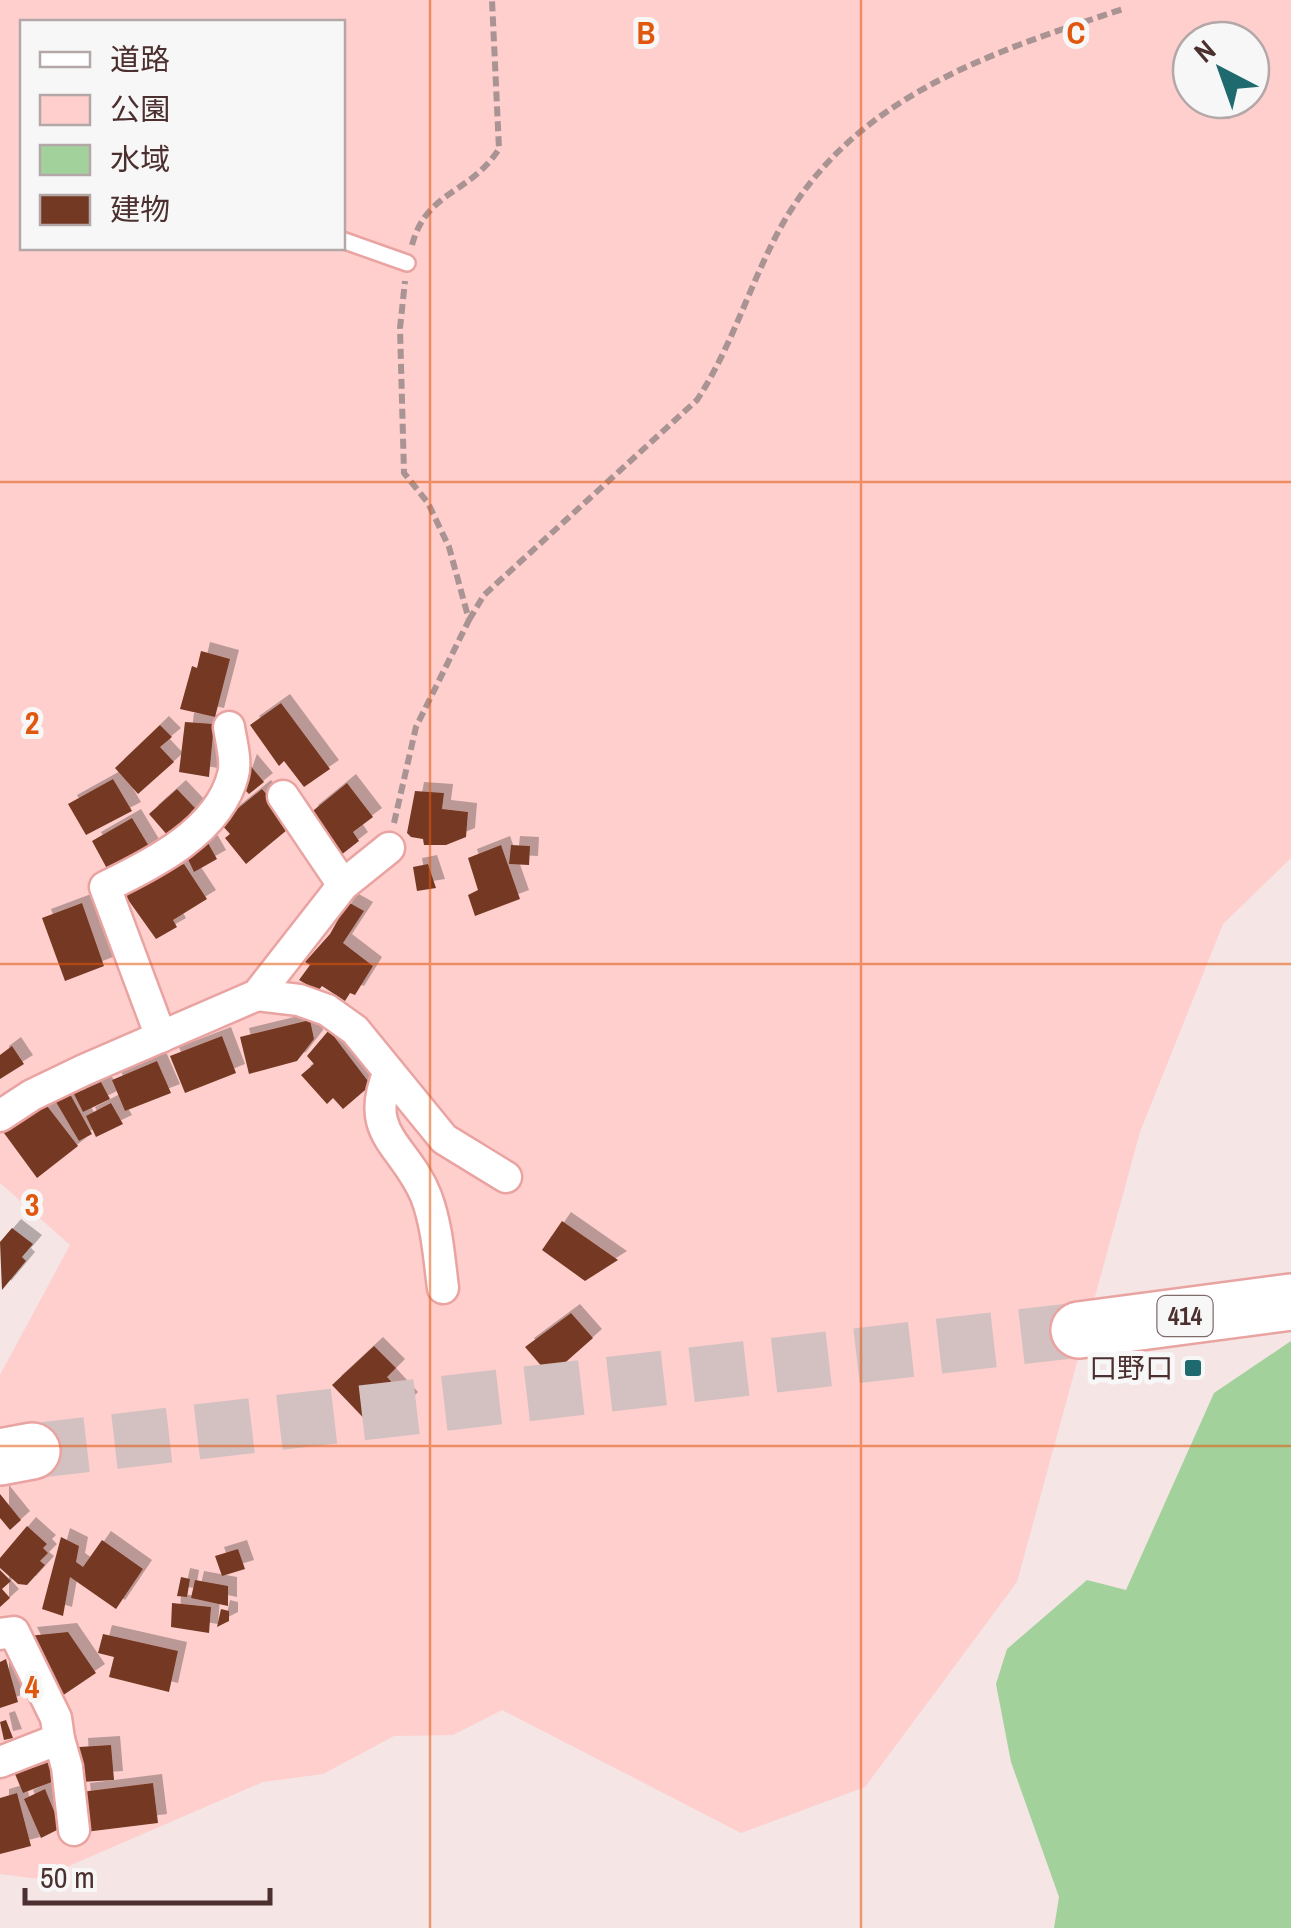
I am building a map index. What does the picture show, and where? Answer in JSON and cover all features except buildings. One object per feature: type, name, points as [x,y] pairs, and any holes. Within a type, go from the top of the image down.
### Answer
[{"type":"highway","name":"414","points":[[1079,1330],[1291,1302]]},
{"type":"street","points":[[161,1036],[104,887],[150,865],[186,840],[222,803],[235,770],[229,727]]},
{"type":"street","points":[[283,796],[343,885]]},
{"type":"street","points":[[0,1116],[32,1094],[256,995],[343,885],[389,848]]},
{"type":"street","points":[[256,995],[298,1000],[327,1010],[355,1030],[458,1152],[506,1177]]},
{"type":"street","points":[[389,1072],[377,1111],[382,1126],[424,1190],[434,1216],[443,1288]]},
{"type":"street","points":[[0,1634],[14,1632],[56,1718],[67,1767],[74,1830]]},
{"type":"street","points":[[0,1762],[59,1739]]},
{"type":"lane","points":[[345,241],[407,263]]},
{"type":"path","points":[[469,620],[449,548],[428,503],[404,473],[400,328],[407,263],[419,220],[429,206],[486,168],[499,150],[492,0]]},
{"type":"path","points":[[389,848],[416,727],[484,595],[697,400],[722,362],[776,236],[803,190],[834,153],[912,92],[968,64],[1122,9]]},
{"type":"green space","points":[[0,0],[1291,0],[1291,858],[1223,924],[1140,1132],[1017,1582],[865,1787],[741,1833],[502,1710],[453,1735],[394,1736],[323,1774],[263,1782],[39,1879],[0,1874],[0,1375],[70,1245],[0,1183]]},
{"type":"water","points":[[1291,1341],[1291,1928],[1054,1928],[1059,1897],[1011,1762],[996,1684],[1007,1649],[1087,1580],[1126,1590],[1214,1393]]},
{"type":"tunnel","points":[[32,1451],[1079,1330]]},
{"type":"place","name":"口野口","points":[[1193,1368]]}]
